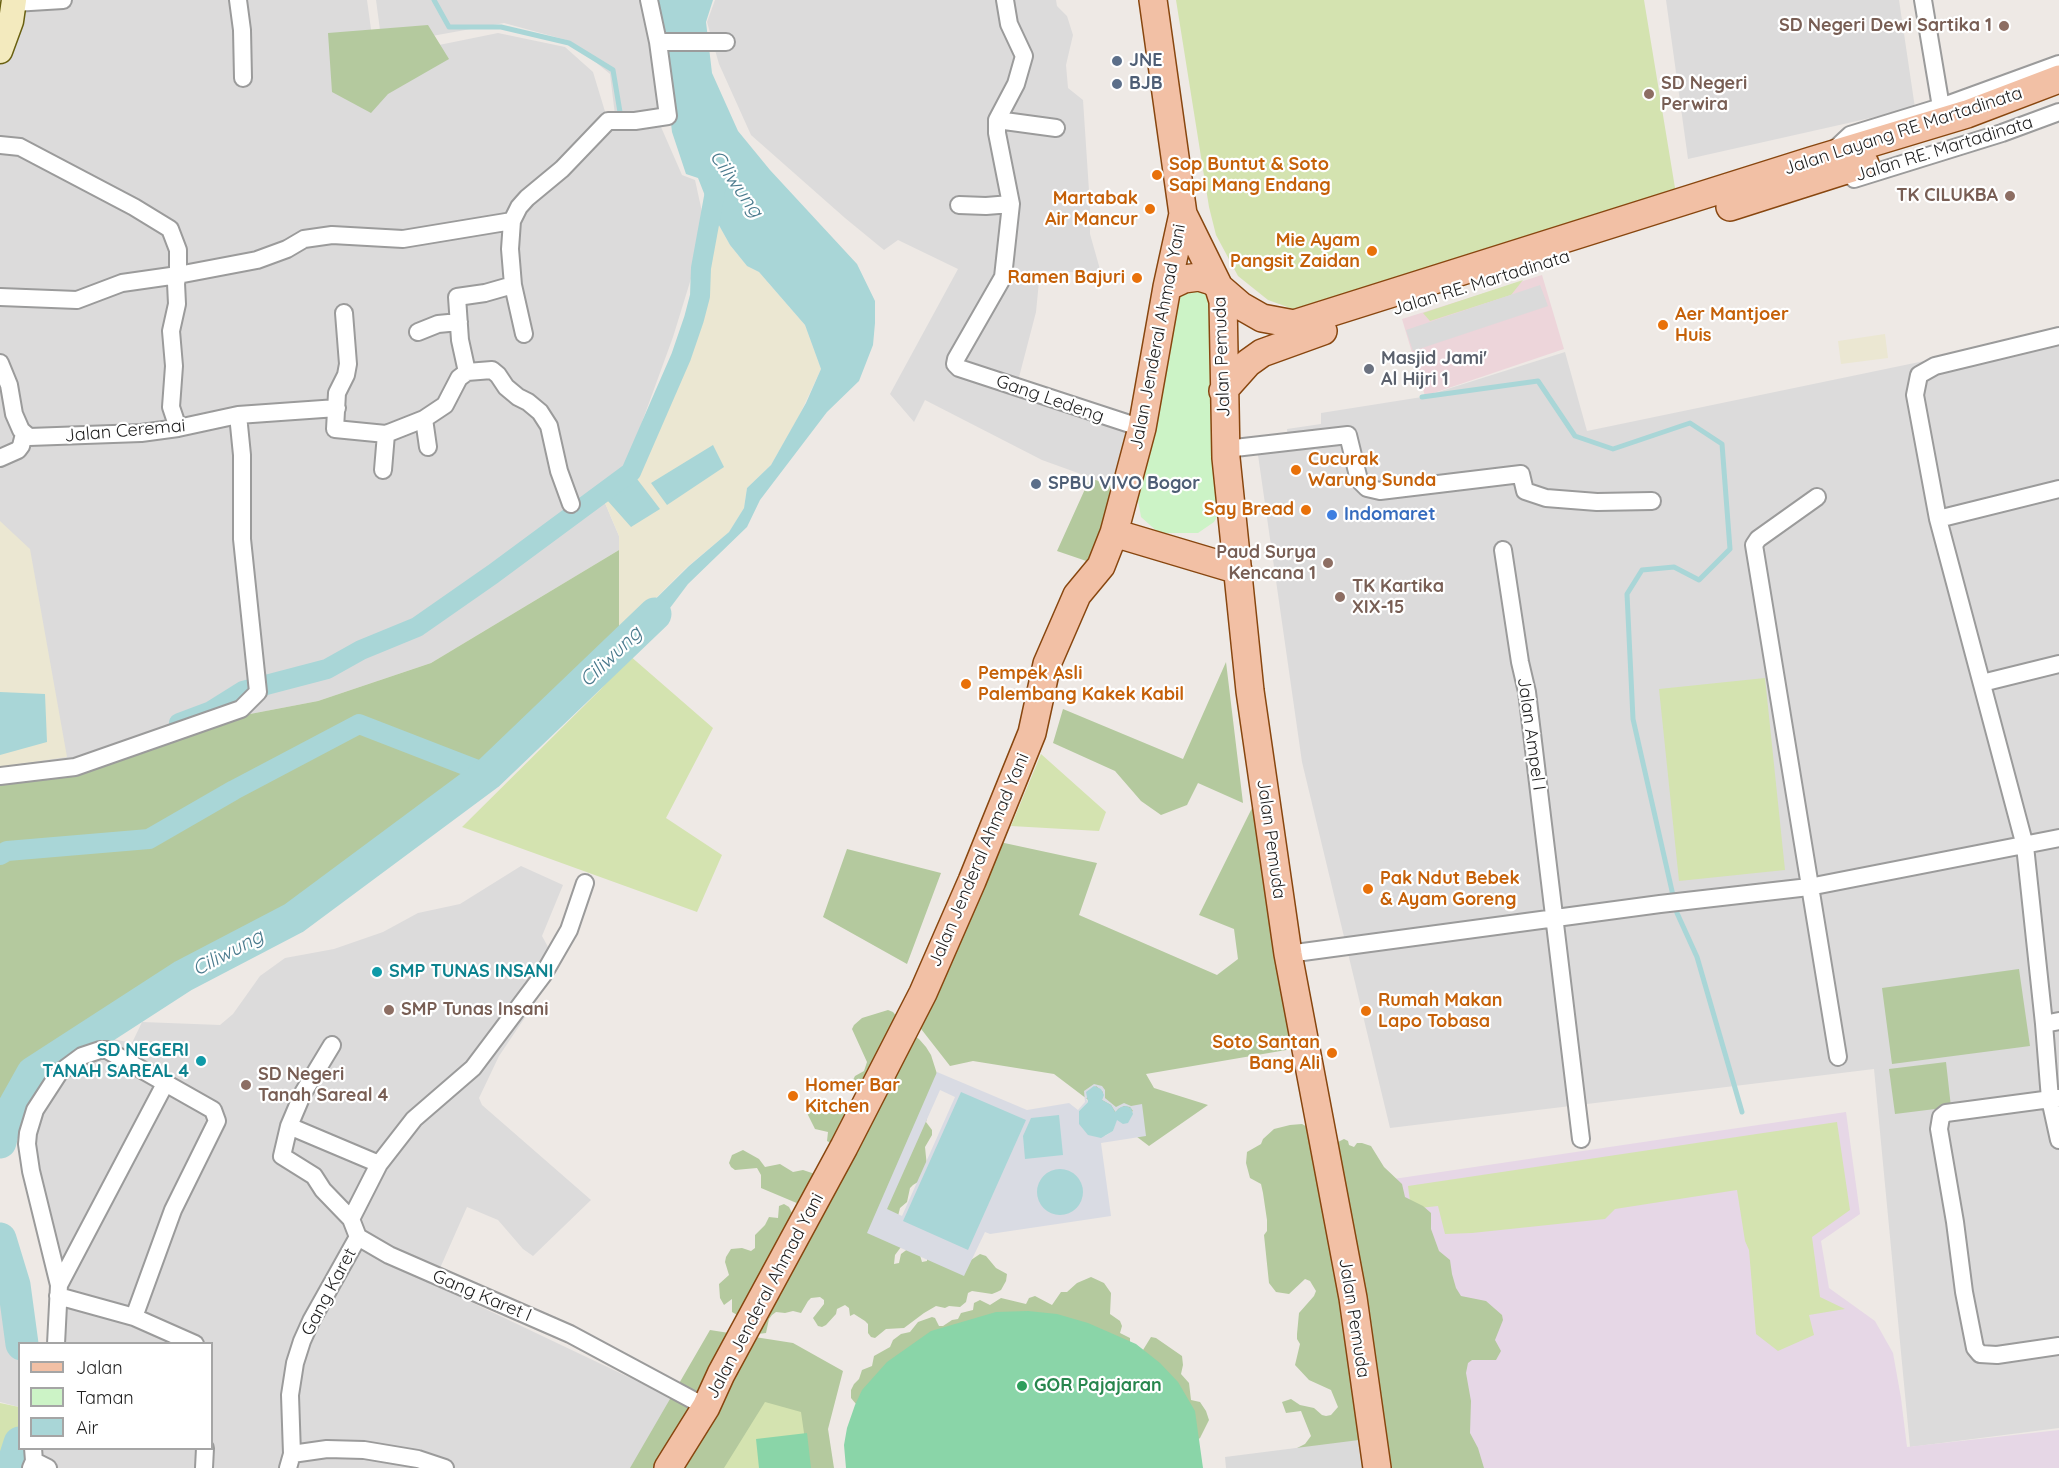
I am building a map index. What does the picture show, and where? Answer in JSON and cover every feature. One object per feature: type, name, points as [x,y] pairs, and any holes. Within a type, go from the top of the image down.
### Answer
[{"type":"main road","points":[[1153,0],[1183,214]]},
{"type":"main road","name":"Jalan Layang RE Martadinata","points":[[1970,122],[2059,79]]},
{"type":"main road","name":"Jalan Layang RE Martadinata","points":[[1750,191],[1970,122],[2059,98]]},
{"type":"main road","name":"Jalan RE. Martadinata","points":[[1223,391],[1248,363],[1262,353],[1294,340],[1750,191]]},
{"type":"main road","name":"Jalan RE. Martadinata","points":[[1218,285],[1241,306],[1262,318],[1294,324],[1693,209]]},
{"type":"main road","name":"Jalan Pemuda","points":[[1183,214],[1218,285],[1223,309],[1226,450],[1250,691],[1288,954],[1353,1299],[1377,1468]]},
{"type":"main road","name":"Jalan Jenderal Ahmad Yani","points":[[668,1468],[706,1407],[721,1374],[923,993],[972,881],[1032,732],[1047,664],[1077,595],[1101,566],[1114,533],[1142,428],[1167,286],[1183,214]]},
{"type":"main road","points":[[1167,286],[1184,279],[1199,277],[1218,285]]},
{"type":"main road","points":[[1114,533],[1238,570]]},
{"type":"street","points":[[0,51],[11,21],[14,2],[63,0]]},
{"type":"street","points":[[238,0],[242,30],[243,78]]},
{"type":"street","points":[[524,334],[513,285],[510,249],[512,221],[527,198],[562,169],[608,121],[635,121],[668,116],[659,42],[649,0]]},
{"type":"street","points":[[958,205],[1011,204],[997,134],[997,120],[1016,84],[1024,56],[1009,24],[1005,0]]},
{"type":"street","points":[[1923,0],[1941,107]]},
{"type":"street","points":[[659,42],[726,42]]},
{"type":"street","name":"Jalan RE. Martadinata","points":[[2059,64],[1941,107],[1850,135],[1829,166],[1842,180],[1855,179],[2002,133],[2059,112]]},
{"type":"street","points":[[997,120],[1056,128]]},
{"type":"street","points":[[0,145],[20,147],[134,207],[170,229],[178,250],[177,304],[171,331],[174,366],[171,407],[178,428]]},
{"type":"street","name":"Gang Ledeng","points":[[1011,204],[1003,277],[955,364],[958,368],[1142,428]]},
{"type":"street","points":[[0,297],[77,300],[122,283],[257,260],[287,249],[304,239],[332,235],[403,239],[512,221]]},
{"type":"street","points":[[467,372],[457,297],[513,285]]},
{"type":"street","points":[[344,313],[348,363],[346,375],[337,393],[336,430],[386,434],[424,419],[445,405],[459,378],[467,372],[492,370],[518,398],[528,402],[540,412],[549,426],[559,471],[571,504]]},
{"type":"street","points":[[418,332],[444,322],[459,322]]},
{"type":"street","points":[[2059,336],[1935,366],[1919,375],[1915,395],[1938,519],[2025,846],[2051,1022],[2054,1098],[2059,1140]]},
{"type":"street","points":[[0,363],[9,385],[14,414],[24,434],[18,450],[0,458]]},
{"type":"street","name":"Jalan Ceremai","points":[[24,434],[29,437],[48,437],[141,433],[178,428],[238,415],[337,408]]},
{"type":"street","points":[[0,776],[75,767],[242,709],[258,692],[242,539],[242,455],[238,415]]},
{"type":"street","points":[[424,419],[428,447]]},
{"type":"street","points":[[383,470],[386,434]]},
{"type":"street","points":[[1226,450],[1348,435],[1359,480],[1367,488],[1380,491],[1521,474],[1525,491],[1546,498],[1597,502],[1652,501]]},
{"type":"street","points":[[1938,519],[2059,489]]},
{"type":"street","points":[[1817,497],[1758,539],[1754,545],[1838,1057]]},
{"type":"street","name":"Jalan Ampel I","points":[[1503,550],[1527,693],[1581,1138]]},
{"type":"street","points":[[1982,683],[2059,664]]},
{"type":"street","points":[[1288,954],[1706,898],[1809,887],[2059,838]]},
{"type":"street","points":[[351,1219],[379,1164],[414,1119],[467,1074],[507,1025],[543,975],[569,930],[585,883]]},
{"type":"street","points":[[332,1045],[303,1093],[289,1126],[282,1156],[314,1176],[323,1190],[351,1219],[358,1237]]},
{"type":"street","points":[[56,1342],[58,1290],[54,1260],[28,1158],[27,1143],[31,1122],[59,1073],[82,1056],[100,1050],[107,1050],[213,1110],[217,1121],[173,1210],[134,1317]]},
{"type":"street","points":[[58,1290],[166,1082]]},
{"type":"street","points":[[2054,1098],[1946,1113],[1941,1117],[1939,1129],[1964,1292],[1976,1348],[1980,1354],[1997,1355],[2059,1346]]},
{"type":"street","points":[[289,1126],[379,1164]]},
{"type":"street","name":"Gang Karet I","points":[[358,1237],[389,1255],[570,1334],[706,1407]]},
{"type":"street","name":"Gang Karet","points":[[358,1237],[311,1321],[299,1352],[290,1395],[290,1461],[327,1449],[364,1450],[418,1458],[445,1468]]},
{"type":"street","points":[[58,1290],[134,1317],[190,1342]]},
{"type":"street","points":[[204,1468],[205,1450]]},
{"type":"shaded area","points":[[0,0],[367,0],[375,58],[498,33],[565,47],[593,72],[610,128],[661,127],[682,175],[695,180],[706,230],[673,337],[626,466],[599,496],[605,503],[619,536],[619,550],[431,663],[318,701],[250,714],[0,784]]},
{"type":"shaded area","points":[[376,0],[649,0],[666,115],[615,115],[610,74],[570,41],[504,23],[382,45]]},
{"type":"shaded area","points":[[715,0],[1056,0],[1057,6],[1067,16],[1073,35],[1066,65],[1068,88],[1083,100],[1090,234],[1101,273],[1040,271],[1036,312],[1018,381],[1142,428],[1125,490],[1042,460],[925,400],[914,422],[890,394],[958,269],[898,240],[884,250],[751,135],[719,64],[707,22]]},
{"type":"shaded area","points":[[1666,0],[1899,0],[1915,108],[1688,159]]},
{"type":"shaded area","points":[[711,211],[730,245],[747,266],[759,272],[805,325],[821,369],[799,416],[771,465],[747,488],[744,508],[729,532],[686,568],[619,635],[619,536],[605,503],[599,496],[632,470],[681,357],[700,296],[701,268]]},
{"type":"shaded area","points":[[1542,275],[1564,349],[1425,396],[1402,319]]},
{"type":"shaded area","points":[[1540,285],[1548,306],[1413,351],[1406,330]]},
{"type":"shaded area","points":[[2059,333],[2059,1428],[1910,1447],[1874,1069],[1390,1128],[1302,762],[1257,448],[1288,443],[1287,429],[1321,424],[1321,413],[1422,397],[1565,352],[1587,431]]},
{"type":"shaded area","points":[[1885,334],[1888,358],[1841,364],[1838,341]]},
{"type":"shaded area","points":[[0,521],[30,549],[67,757],[0,767]]},
{"type":"shaded area","points":[[521,866],[563,885],[542,936],[559,967],[499,1056],[479,1098],[482,1105],[591,1200],[533,1256],[523,1249],[498,1220],[467,1207],[433,1284],[683,1403],[644,1468],[22,1468],[29,1450],[213,1450],[213,1342],[50,1342],[53,1285],[28,1179],[31,1107],[82,1050],[108,1038],[132,1043],[142,1022],[220,1025],[233,1014],[260,976],[285,958],[334,949],[383,932],[418,913],[460,904]]},
{"type":"shaded area","points":[[937,1072],[1027,1110],[1069,1103],[1078,1110],[1085,1102],[1084,1091],[1094,1084],[1102,1086],[1105,1090],[1105,1098],[1116,1107],[1124,1103],[1131,1106],[1142,1104],[1146,1136],[1101,1143],[1111,1216],[990,1234],[985,1232],[964,1276],[867,1233]],"holes":[[[1096,1086],[1103,1092],[1102,1100],[1111,1105],[1116,1113],[1124,1106],[1130,1107],[1133,1111],[1116,1119],[1113,1131],[1105,1136],[1079,1111],[1088,1102],[1086,1099]],[[940,1090],[955,1097],[902,1216],[887,1209]]]},
{"type":"shaded area","points":[[1846,1112],[1860,1214],[1821,1241],[1829,1288],[1875,1321],[1893,1353],[1907,1447],[2059,1430],[2059,1468],[1414,1468],[1380,1181]]},
{"type":"shaded area","points":[[0,1274],[11,1277],[22,1342],[18,1342],[18,1407],[0,1402]]},
{"type":"shaded area","points":[[1359,1440],[1362,1468],[1226,1468],[1225,1457]]},
{"type":"green space","points":[[1176,0],[1644,0],[1676,194],[1305,308],[1293,309],[1268,300],[1238,276],[1216,235],[1209,207]]},
{"type":"green space","points":[[428,25],[449,59],[388,94],[371,113],[332,92],[328,33]]},
{"type":"green space","points":[[1523,280],[1511,295],[1430,321],[1423,313]]},
{"type":"green space","points":[[1193,289],[1203,291],[1212,297],[1222,508],[1214,522],[1198,533],[1159,533],[1141,517],[1138,500],[1174,302],[1182,292]]},
{"type":"green space","points":[[1090,478],[1125,490],[1101,566],[1057,551]]},
{"type":"green space","points":[[619,550],[619,635],[623,645],[536,729],[488,774],[294,918],[198,969],[33,1073],[4,1125],[0,1142],[0,784],[106,762],[204,727],[250,714],[318,701],[431,663]]},
{"type":"green space","points":[[629,655],[713,728],[666,818],[722,855],[697,912],[462,827],[601,689]]},
{"type":"green space","points":[[1226,662],[1243,803],[1198,783],[1187,805],[1161,815],[1141,801],[1115,771],[1053,743],[1063,709],[1183,759]]},
{"type":"green space","points":[[1765,678],[1785,870],[1679,881],[1659,689]]},
{"type":"green space","points":[[1041,754],[1106,812],[1099,831],[1011,826]]},
{"type":"green space","points":[[1254,804],[1298,1048],[1146,1074],[1154,1088],[1208,1105],[1149,1146],[1054,1074],[973,1061],[950,1066],[918,1025],[995,841],[1097,863],[1079,915],[1217,975],[1238,959],[1234,929],[1199,915]]},
{"type":"green space","points":[[847,849],[941,873],[907,964],[823,917]]},
{"type":"green space","points":[[2019,969],[2030,1046],[1892,1064],[1882,988]]},
{"type":"green space","points":[[888,1010],[893,1012],[910,1033],[926,1047],[938,1077],[926,1122],[932,1130],[932,1135],[925,1147],[927,1167],[921,1180],[910,1188],[907,1202],[900,1208],[898,1216],[901,1247],[895,1255],[894,1264],[899,1263],[901,1254],[909,1248],[919,1252],[922,1262],[927,1261],[927,1256],[968,1262],[980,1254],[986,1256],[996,1268],[1007,1274],[1006,1281],[1001,1290],[997,1292],[992,1294],[972,1291],[968,1293],[966,1302],[960,1307],[936,1306],[904,1328],[886,1329],[875,1338],[868,1333],[868,1324],[854,1314],[850,1316],[849,1308],[845,1305],[837,1309],[836,1314],[826,1325],[818,1326],[813,1318],[824,1304],[824,1300],[820,1297],[811,1298],[801,1313],[776,1312],[769,1319],[766,1333],[753,1333],[739,1316],[732,1312],[732,1299],[724,1305],[720,1298],[719,1284],[729,1275],[725,1262],[726,1257],[731,1249],[742,1248],[751,1251],[755,1248],[755,1235],[769,1217],[778,1218],[779,1206],[784,1204],[789,1207],[793,1215],[799,1204],[761,1188],[761,1175],[757,1168],[735,1170],[729,1163],[732,1155],[743,1150],[759,1159],[765,1167],[780,1164],[793,1172],[803,1170],[818,1175],[831,1143],[827,1141],[828,1132],[815,1129],[807,1108],[815,1102],[821,1103],[827,1112],[842,1113],[857,1102],[858,1093],[853,1080],[855,1076],[864,1071],[867,1062],[852,1029],[862,1018]]},
{"type":"green space","points":[[1946,1062],[1951,1107],[1895,1114],[1889,1069]]},
{"type":"green space","points":[[1837,1122],[1850,1210],[1812,1237],[1820,1297],[1845,1309],[1809,1315],[1814,1335],[1778,1351],[1756,1334],[1749,1250],[1745,1241],[1737,1190],[1615,1209],[1605,1219],[1472,1233],[1445,1234],[1438,1206],[1411,1209],[1408,1186]]},
{"type":"green space","points":[[1302,1124],[1336,1143],[1344,1139],[1354,1147],[1357,1143],[1371,1146],[1384,1167],[1402,1184],[1405,1197],[1431,1213],[1431,1229],[1439,1251],[1450,1260],[1456,1288],[1461,1296],[1486,1301],[1502,1315],[1503,1320],[1495,1340],[1501,1351],[1496,1360],[1472,1360],[1468,1363],[1466,1373],[1471,1401],[1470,1433],[1478,1448],[1484,1468],[1285,1468],[1291,1451],[1305,1444],[1311,1436],[1301,1411],[1286,1413],[1282,1402],[1291,1399],[1300,1405],[1314,1408],[1326,1416],[1331,1415],[1338,1407],[1331,1390],[1309,1380],[1295,1365],[1300,1344],[1297,1339],[1299,1313],[1316,1291],[1310,1281],[1305,1279],[1289,1294],[1276,1292],[1269,1283],[1264,1235],[1267,1231],[1267,1220],[1263,1193],[1261,1184],[1250,1178],[1246,1163],[1247,1152],[1261,1144],[1274,1129]]},
{"type":"green space","points":[[1091,1277],[1104,1283],[1111,1293],[1110,1314],[1120,1321],[1122,1326],[1120,1333],[1130,1338],[1130,1344],[856,1404],[851,1398],[854,1384],[859,1379],[862,1370],[872,1366],[874,1356],[890,1347],[893,1340],[901,1334],[910,1332],[918,1322],[932,1317],[939,1326],[943,1326],[958,1319],[961,1313],[973,1310],[974,1303],[980,1300],[990,1305],[1001,1298],[1026,1304],[1029,1298],[1035,1296],[1052,1305],[1061,1292],[1067,1292],[1077,1283]]},
{"type":"green space","name":"GOR Pajajaran","points":[[1028,1311],[1057,1314],[1088,1323],[1136,1344],[1160,1363],[1178,1382],[1195,1411],[1203,1468],[846,1468],[844,1445],[855,1405],[862,1390],[887,1362],[931,1331],[996,1312]]},
{"type":"green space","points":[[710,1330],[793,1343],[843,1371],[828,1429],[834,1468],[809,1468],[801,1412],[765,1402],[724,1468],[630,1468]]},
{"type":"green space","points":[[1151,1337],[1182,1356],[1181,1374],[1189,1383],[1191,1400],[1200,1402],[1206,1411],[1209,1420],[1200,1438],[1196,1441],[1143,1350]]},
{"type":"green space","points":[[753,1388],[799,1391],[818,1468],[705,1468]]},
{"type":"green space","points":[[0,1403],[18,1407],[18,1447],[12,1468],[0,1468]]},
{"type":"green space","points":[[807,1433],[811,1468],[759,1468],[756,1439]]},
{"type":"water","points":[[657,0],[713,0],[706,22],[712,73],[738,131],[770,170],[857,264],[875,301],[875,323],[873,345],[859,381],[827,412],[760,500],[747,527],[688,584],[664,616],[629,655],[619,635],[689,566],[729,532],[744,508],[747,488],[771,465],[806,403],[821,369],[805,325],[759,272],[747,266],[730,245],[711,211],[698,178],[686,174],[672,132]]},
{"type":"water","points":[[713,445],[724,467],[667,505],[651,483]]},
{"type":"water","points":[[637,479],[660,509],[631,527],[607,500]]},
{"type":"water","points":[[0,692],[45,694],[47,742],[0,755]]},
{"type":"water","points":[[1094,1086],[1101,1089],[1104,1095],[1102,1100],[1111,1105],[1115,1112],[1126,1106],[1131,1108],[1133,1114],[1128,1123],[1123,1124],[1117,1120],[1113,1131],[1101,1138],[1088,1135],[1079,1124],[1079,1111],[1088,1102],[1086,1092]]},
{"type":"water","points":[[961,1092],[1026,1120],[968,1250],[903,1221]]},
{"type":"water","points":[[1059,1115],[1063,1155],[1025,1159],[1023,1136],[1031,1118]]},
{"type":"water","points":[[1065,1169],[1077,1175],[1082,1183],[1082,1201],[1077,1209],[1069,1214],[1055,1215],[1047,1212],[1040,1205],[1037,1187],[1040,1179],[1047,1172]]},
{"type":"waterway","points":[[434,0],[449,27],[501,27],[569,43],[613,70],[621,118]]},
{"type":"waterway","points":[[179,723],[211,711],[243,691],[327,669],[361,650],[417,627],[631,472],[681,357],[694,319],[700,296],[701,268],[716,186]]},
{"type":"waterway","points":[[1422,397],[1538,381],[1575,436],[1613,449],[1690,423],[1722,444],[1730,549],[1699,580],[1674,567],[1642,570],[1627,594],[1633,719],[1677,913],[1697,957],[1742,1112]]},
{"type":"waterway","name":"Ciliwung","points":[[0,1142],[4,1125],[33,1073],[183,976],[294,918],[488,774],[655,614]]},
{"type":"waterway","points":[[0,855],[7,851],[149,839],[234,790],[359,724],[488,774]]},
{"type":"waterway","name":"Ciliwung","points":[[0,1239],[14,1285],[22,1342]]},
{"type":"waterway","name":"Ciliwung","points":[[12,1468],[18,1449]]},
{"type":"place","name":"SD Negeri Dewi Sartika 1","points":[[2004,26]]},
{"type":"place","name":"JNE","points":[[1117,61]]},
{"type":"place","name":"BJB","points":[[1117,84]]},
{"type":"place","name":"SD Negeri Perwira","points":[[1649,94]]},
{"type":"place","name":"Sop Buntut & Soto Sapi Mang Endang","points":[[1157,175]]},
{"type":"place","name":"TK CILUKBA","points":[[2010,196]]},
{"type":"place","name":"Martabak Air Mancur","points":[[1150,209]]},
{"type":"place","name":"Mie Ayam Pangsit Zaidan","points":[[1372,251]]},
{"type":"place","name":"Ramen Bajuri","points":[[1137,278]]},
{"type":"place","name":"Aer Mantjoer Huis","points":[[1663,325]]},
{"type":"place","name":"Masjid Jami' Al Hijri 1","points":[[1369,369]]},
{"type":"place","name":"Cucurak Warung Sunda","points":[[1296,470]]},
{"type":"place","name":"SPBU VIVO Bogor","points":[[1036,484]]},
{"type":"place","name":"Say Bread","points":[[1306,510]]},
{"type":"place","name":"Indomaret","points":[[1332,515]]},
{"type":"place","name":"Paud Surya Kencana 1","points":[[1328,563]]},
{"type":"place","name":"TK Kartika XIX-15","points":[[1340,597]]},
{"type":"place","name":"Pempek Asli Palembang Kakek Kabil","points":[[966,684]]},
{"type":"place","name":"Pak Ndut Bebek & Ayam Goreng","points":[[1368,889]]},
{"type":"place","name":"SMP TUNAS INSANI","points":[[377,972]]},
{"type":"place","name":"SMP Tunas Insani","points":[[389,1010]]},
{"type":"place","name":"Rumah Makan Lapo Tobasa","points":[[1366,1011]]},
{"type":"place","name":"Soto Santan Bang Ali","points":[[1332,1053]]},
{"type":"place","name":"SD NEGERI TANAH SAREAL 4","points":[[201,1061]]},
{"type":"place","name":"SD Negeri Tanah Sareal 4","points":[[246,1085]]},
{"type":"place","name":"Homer Bar Kitchen","points":[[793,1096]]},
{"type":"place","name":"GOR Pajajaran","points":[[1022,1386]]}]
